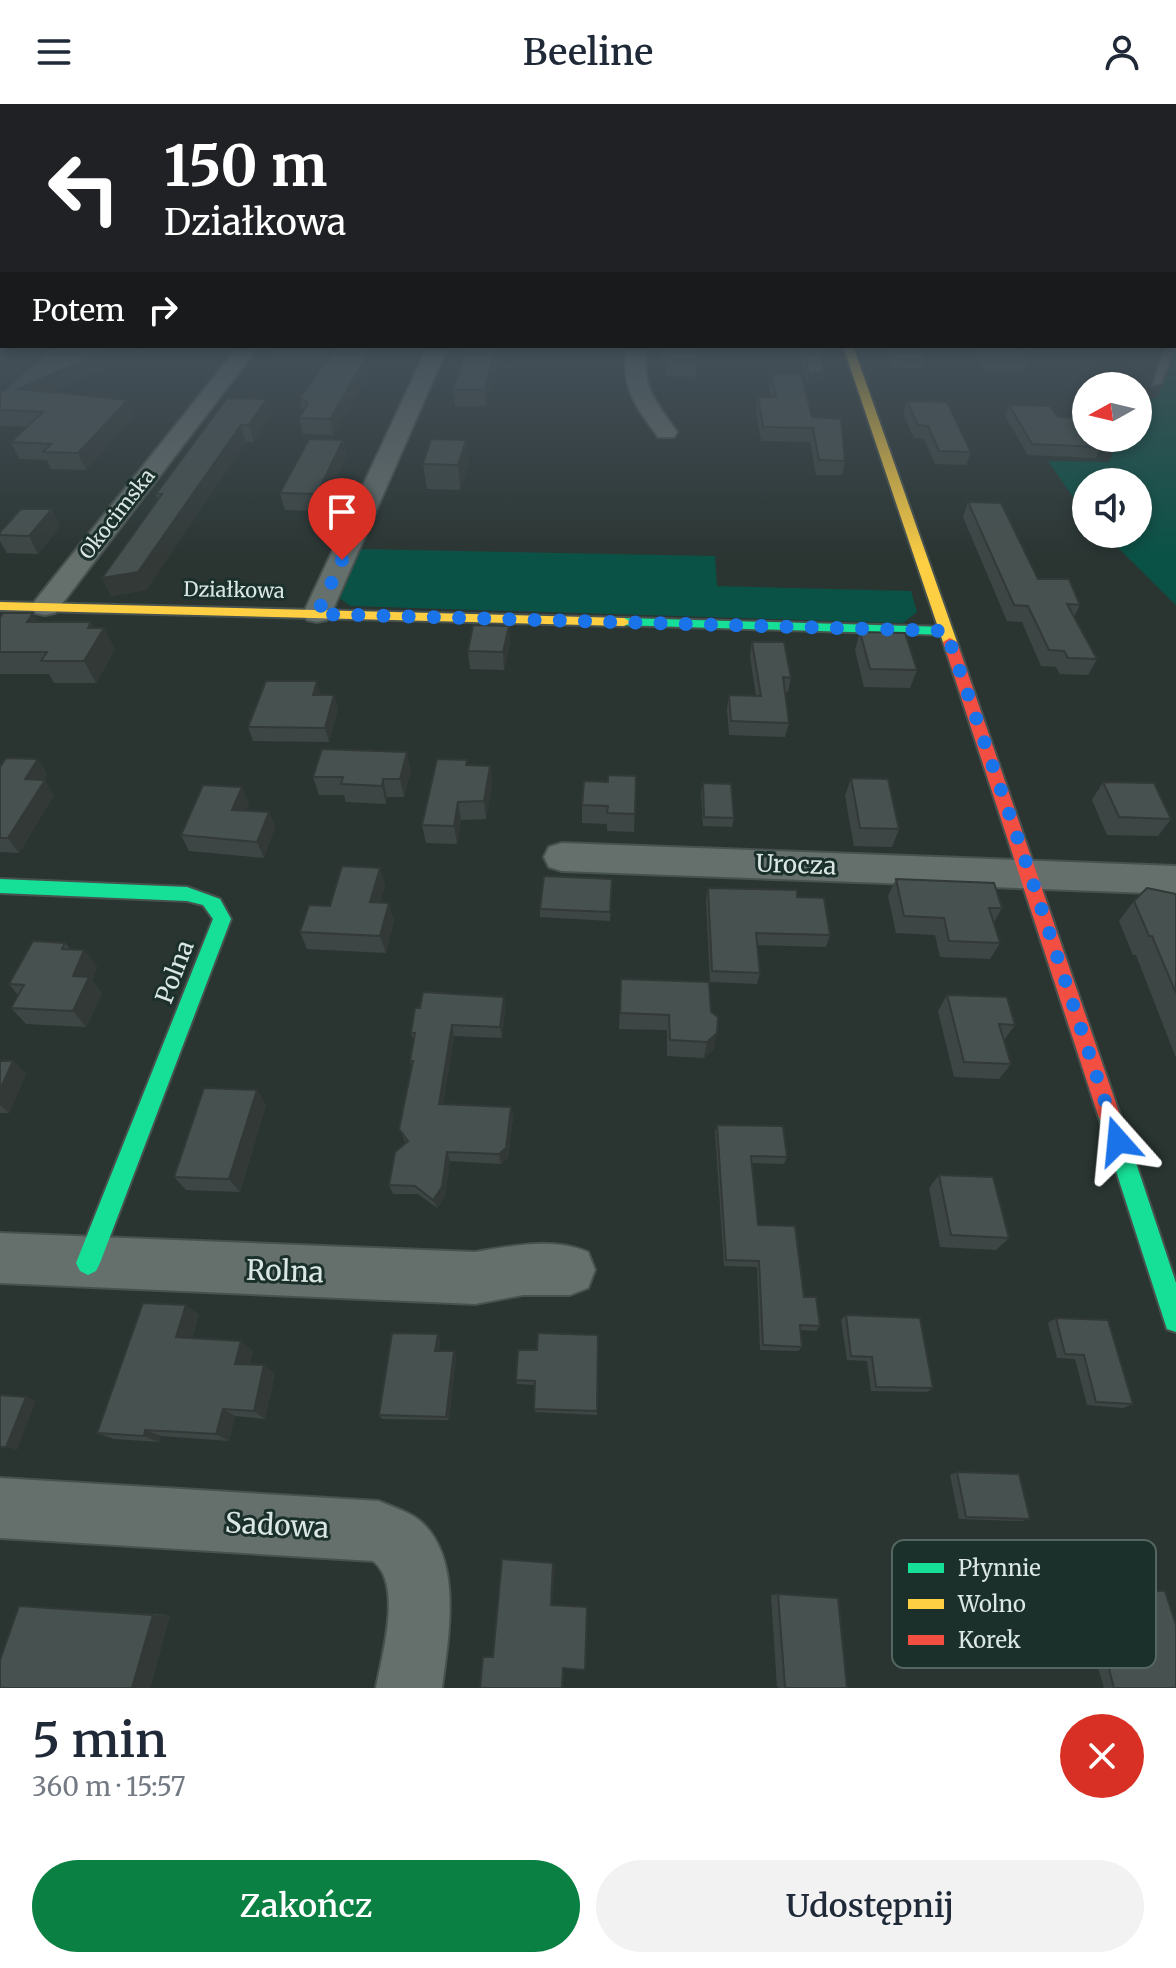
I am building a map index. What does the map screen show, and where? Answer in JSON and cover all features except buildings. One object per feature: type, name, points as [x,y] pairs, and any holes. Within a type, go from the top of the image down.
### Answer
[{"type":"street","name":"Okocimska","points":[[45,607],[194,416]]},
{"type":"street","points":[[317,614],[406,416]]},
{"type":"street","points":[[653,416],[666,432]]},
{"type":"street","points":[[872,416],[1030,874],[1176,1320]]},
{"type":"street","name":"Działkowa","points":[[0,606],[946,631]]},
{"type":"street","name":"Urocza","points":[[562,857],[1176,880]]},
{"type":"street","name":"Polna","points":[[0,886],[187,894],[212,898],[220,907],[222,919],[88,1263]]},
{"type":"street","name":"Rolna","points":[[0,1258],[475,1278],[523,1270],[570,1270]]},
{"type":"street","name":"Sadowa","points":[[0,1508],[379,1531],[402,1545],[416,1570],[420,1599],[409,1688]]},
{"type":"green space","points":[[1152,416],[1176,416],[1176,605],[1118,548],[1152,548],[1152,468],[1072,468],[1072,496],[1048,461],[1109,462],[1114,452],[1152,452]]},
{"type":"green space","points":[[360,549],[715,556],[717,586],[911,591],[917,612],[903,623],[350,606],[338,597]]},
{"type":"traffic: fast","points":[[624,622],[946,631]]},
{"type":"traffic: fast","points":[[0,886],[187,894],[210,900],[222,919],[88,1263]]},
{"type":"traffic: fast","points":[[1109,1115],[1176,1320]]},
{"type":"traffic: slow","points":[[872,416],[950,642]]},
{"type":"traffic: slow","points":[[0,606],[624,622]]},
{"type":"traffic: jam","points":[[950,642],[1109,1115]]},
{"type":"route","points":[[342,560],[317,614],[946,631],[1118,1141]]}]
